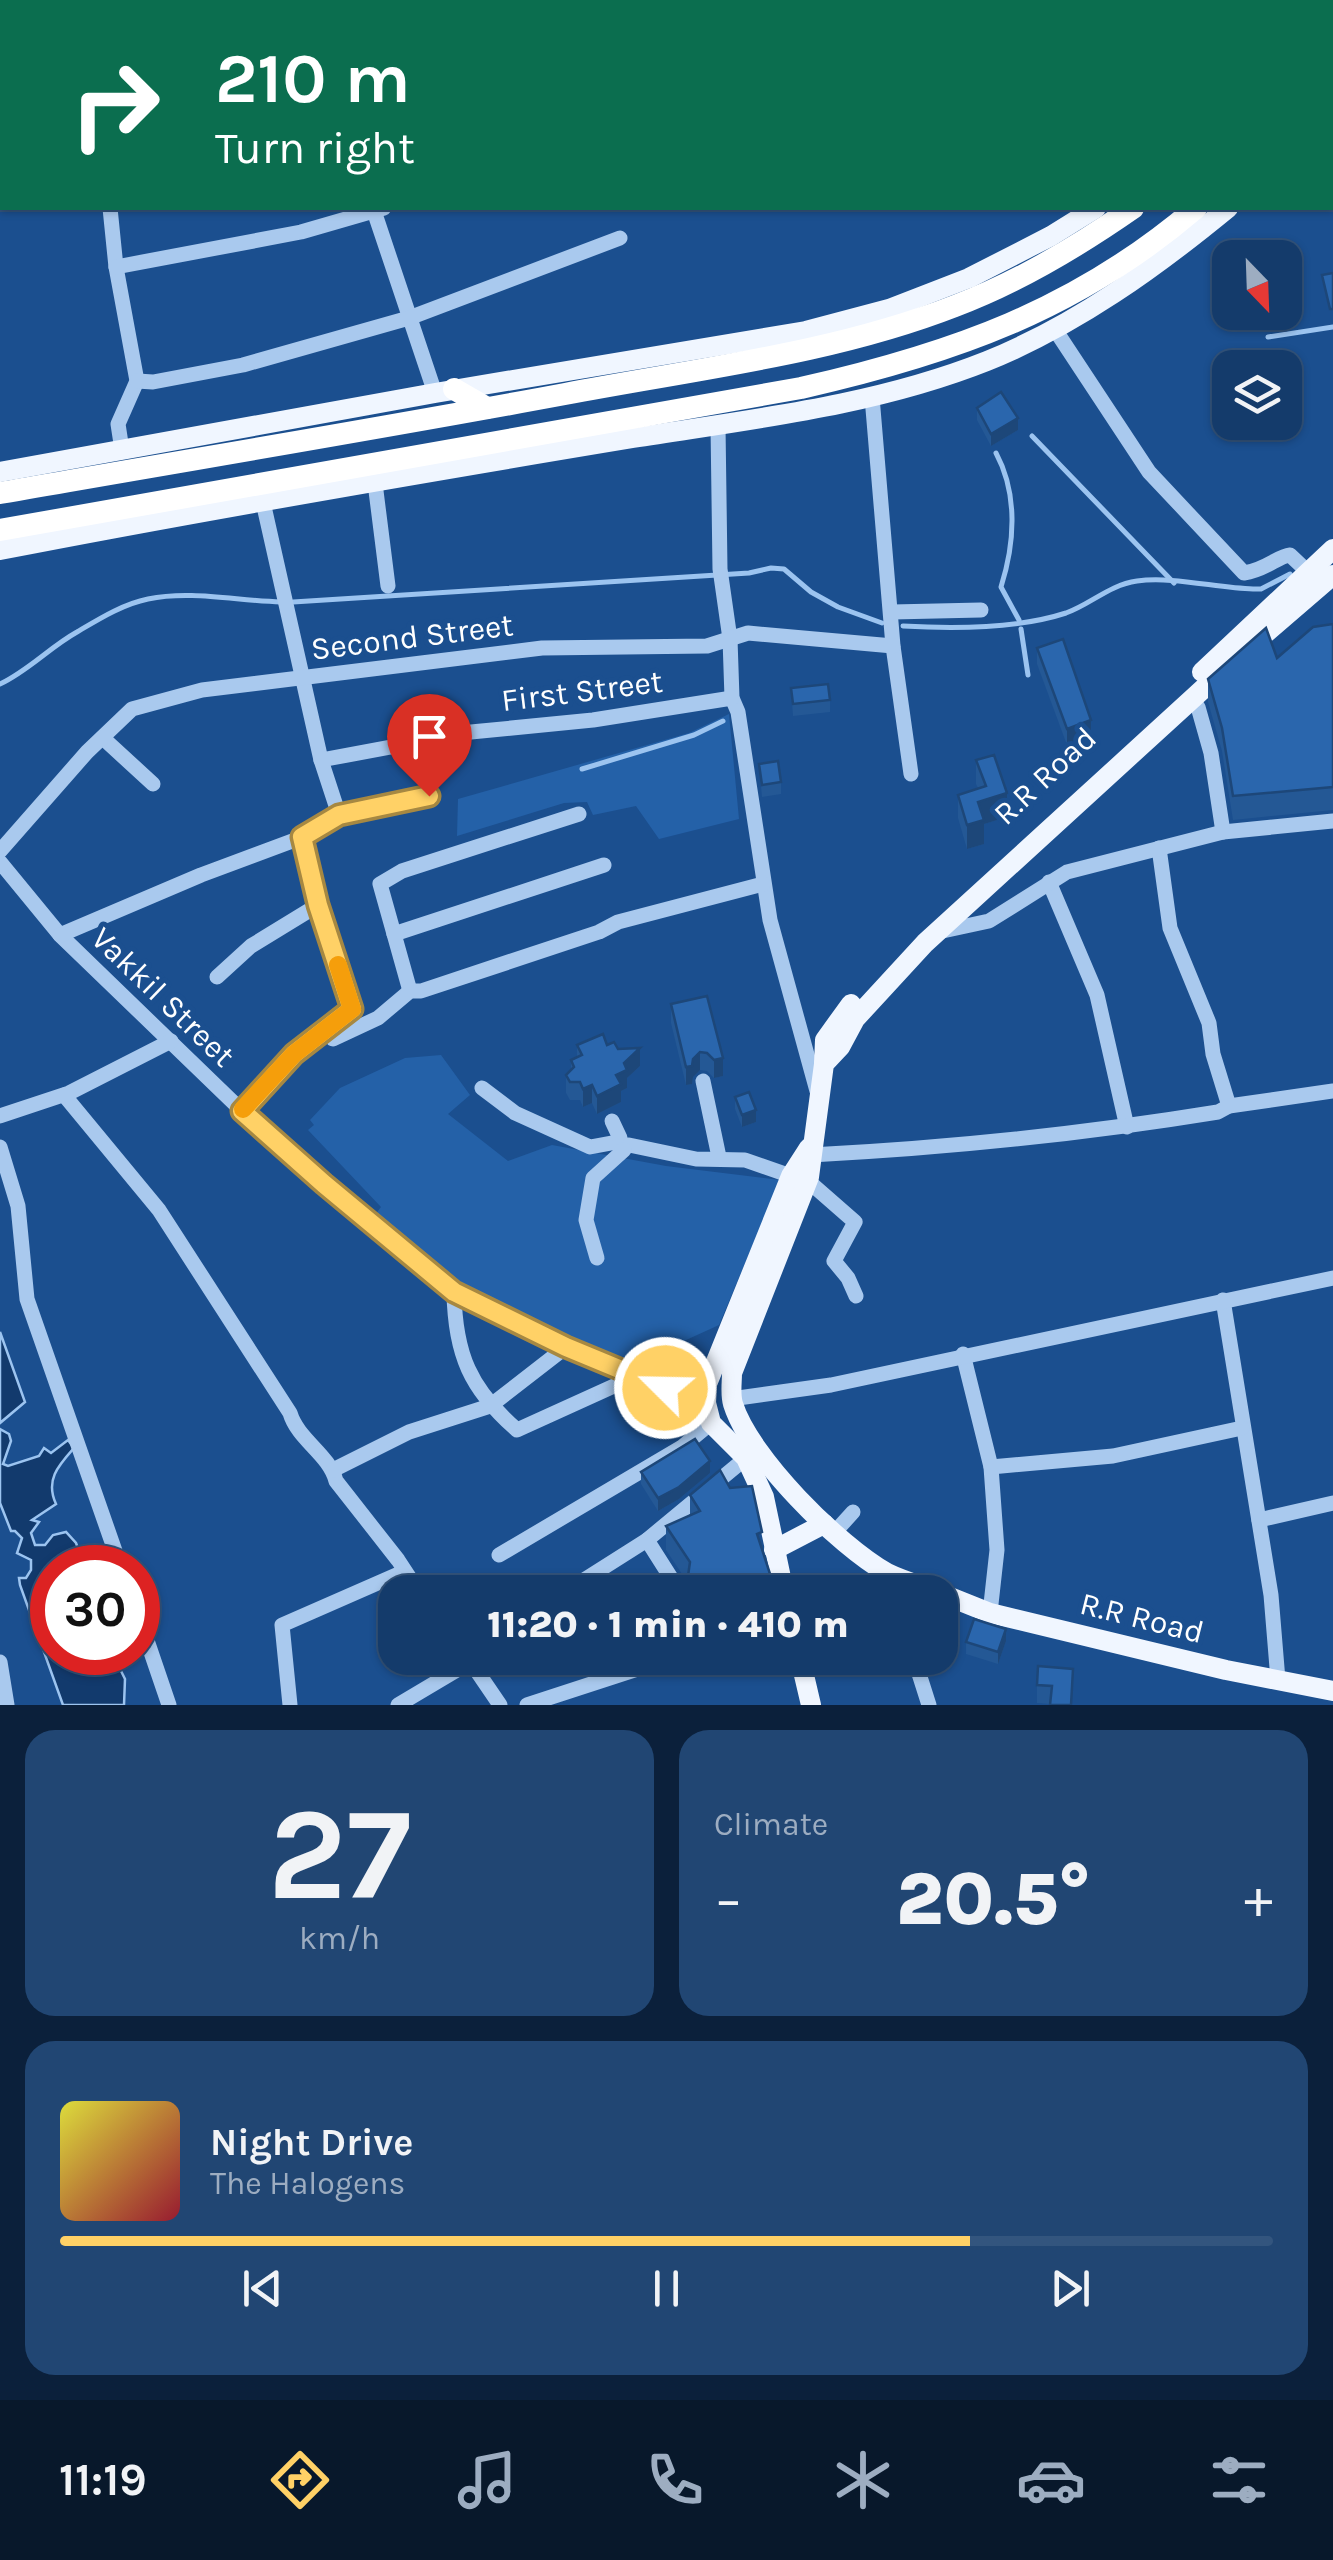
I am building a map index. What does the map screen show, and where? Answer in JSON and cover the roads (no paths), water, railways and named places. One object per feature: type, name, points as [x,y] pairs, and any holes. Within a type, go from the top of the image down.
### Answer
[{"type":"highway","points":[[0,493],[488,408],[845,339],[956,306],[1021,277],[1082,244],[1130,210]]},
{"type":"highway","points":[[0,530],[887,369],[992,334],[1077,292],[1193,210]]},
{"type":"highway","points":[[444,391],[488,408]]},
{"type":"main road","points":[[0,472],[444,391],[806,331],[889,309],[969,278],[1093,210]]},
{"type":"main road","points":[[0,550],[872,397],[988,361],[1054,328],[1143,274],[1225,210]]},
{"type":"main road","name":"R.R Road","points":[[711,1423],[707,1384],[812,1149],[825,1040],[868,983],[1333,549]]},
{"type":"main road","name":"R.R Road","points":[[824,1064],[840,1047],[867,1004],[936,932],[1333,575]]},
{"type":"main road","name":"R.R Road","points":[[799,1178],[732,1373],[731,1399],[740,1422],[796,1498],[882,1575]]},
{"type":"main road","points":[[711,1423],[746,1458],[764,1497],[780,1575]]},
{"type":"main road","points":[[774,1550],[829,1529]]},
{"type":"main road","name":"R.R Road","points":[[958,1600],[990,1612],[1333,1691]]},
{"type":"main road","points":[[804,1675],[812,1705]]},
{"type":"street","points":[[110,210],[116,267],[137,381],[118,424],[122,450]]},
{"type":"street","points":[[116,267],[302,232],[374,210]]},
{"type":"street","points":[[377,210],[409,318],[444,391]]},
{"type":"street","points":[[137,381],[154,382],[243,365],[409,318],[620,238]]},
{"type":"street","points":[[1054,328],[1149,472],[1244,573],[1261,571],[1282,556],[1290,556],[1308,572]]},
{"type":"street","points":[[872,397],[893,646],[911,774]]},
{"type":"street","points":[[718,426],[721,579],[730,639],[732,698],[738,712],[770,920],[820,1100]]},
{"type":"street","points":[[375,483],[388,586]]},
{"type":"street","points":[[263,502],[306,679],[321,760],[339,815]]},
{"type":"street","points":[[892,612],[981,610]]},
{"type":"street","name":"Second Street","points":[[0,850],[87,752],[132,710],[202,690],[542,648],[707,646],[748,633],[893,646]]},
{"type":"street","name":"First Street","points":[[321,760],[471,732],[593,720],[732,698]]},
{"type":"street","points":[[1198,707],[1211,753],[1222,832]]},
{"type":"street","points":[[104,739],[153,784]]},
{"type":"street","points":[[60,935],[302,837],[339,815],[429,796]]},
{"type":"street","points":[[410,991],[380,884],[402,871],[579,814]]},
{"type":"street","points":[[936,932],[989,921],[1067,872],[1222,832],[1333,821]]},
{"type":"street","points":[[242,1111],[294,1054],[352,1009],[318,905],[302,837]]},
{"type":"street","points":[[1159,848],[1170,928],[1209,1023],[1213,1054],[1229,1106]]},
{"type":"street","name":"Vakkil Street","points":[[0,862],[60,935],[242,1111],[454,1292],[566,1347],[680,1394],[707,1384]]},
{"type":"street","points":[[394,934],[604,864]]},
{"type":"street","points":[[1049,882],[1097,995],[1127,1127]]},
{"type":"street","points":[[333,1039],[378,1018],[410,991],[421,991],[599,932],[618,922],[764,884]]},
{"type":"street","points":[[217,977],[250,946],[318,905]]},
{"type":"street","points":[[0,1116],[64,1095],[171,1042]]},
{"type":"street","points":[[703,1081],[719,1157]]},
{"type":"street","points":[[482,1088],[516,1113],[590,1146],[623,1144],[696,1159],[745,1160],[799,1178],[855,1222],[834,1260],[856,1296]]},
{"type":"street","points":[[812,1149],[924,1149],[1127,1127],[1218,1112],[1229,1106],[1333,1091]]},
{"type":"street","points":[[64,1095],[159,1210],[294,1424],[333,1470],[336,1481],[398,1560],[405,1575]]},
{"type":"street","points":[[612,1121],[623,1144]]},
{"type":"street","points":[[597,1258],[586,1220],[593,1178],[623,1144]]},
{"type":"street","points":[[0,1147],[18,1206],[27,1299],[113,1545]]},
{"type":"street","points":[[731,1399],[831,1385],[1333,1278]]},
{"type":"street","points":[[454,1292],[455,1334],[478,1388],[490,1406],[517,1430],[636,1376]]},
{"type":"street","points":[[1222,1300],[1271,1595],[1278,1680]]},
{"type":"street","points":[[333,1470],[408,1432],[490,1406],[566,1347]]},
{"type":"street","points":[[963,1354],[991,1467],[998,1550],[990,1612]]},
{"type":"street","points":[[499,1554],[682,1447],[711,1423]]},
{"type":"street","points":[[991,1467],[1113,1456],[1242,1428]]},
{"type":"street","points":[[592,1575],[647,1540],[746,1458]]},
{"type":"street","points":[[1259,1520],[1333,1503]]},
{"type":"street","points":[[829,1529],[853,1512]]},
{"type":"street","points":[[647,1540],[669,1575]]},
{"type":"street","points":[[290,1705],[282,1625],[403,1572]]},
{"type":"street","points":[[0,1662],[6,1705]]},
{"type":"street","points":[[159,1675],[169,1705]]},
{"type":"street","points":[[398,1705],[446,1675]]},
{"type":"street","points":[[482,1675],[500,1705]]},
{"type":"street","points":[[527,1705],[620,1675]]},
{"type":"street","points":[[919,1675],[929,1705]]},
{"type":"waterway","points":[[1268,337],[1333,327]]},
{"type":"waterway","points":[[1032,436],[1174,583]]},
{"type":"waterway","points":[[996,453],[1008,485],[1012,519],[1001,587],[1019,620]]},
{"type":"waterway","points":[[293,602],[749,573],[771,568],[784,569],[811,592],[838,607],[882,623]]},
{"type":"waterway","points":[[903,626],[1027,622],[1066,613],[1118,586],[1137,581],[1261,589],[1290,574]]},
{"type":"waterway","points":[[0,684],[77,632],[139,601],[181,596],[281,602]]},
{"type":"waterway","points":[[1021,629],[1028,675]]},
{"type":"waterway","points":[[582,769],[694,735],[723,721]]}]
